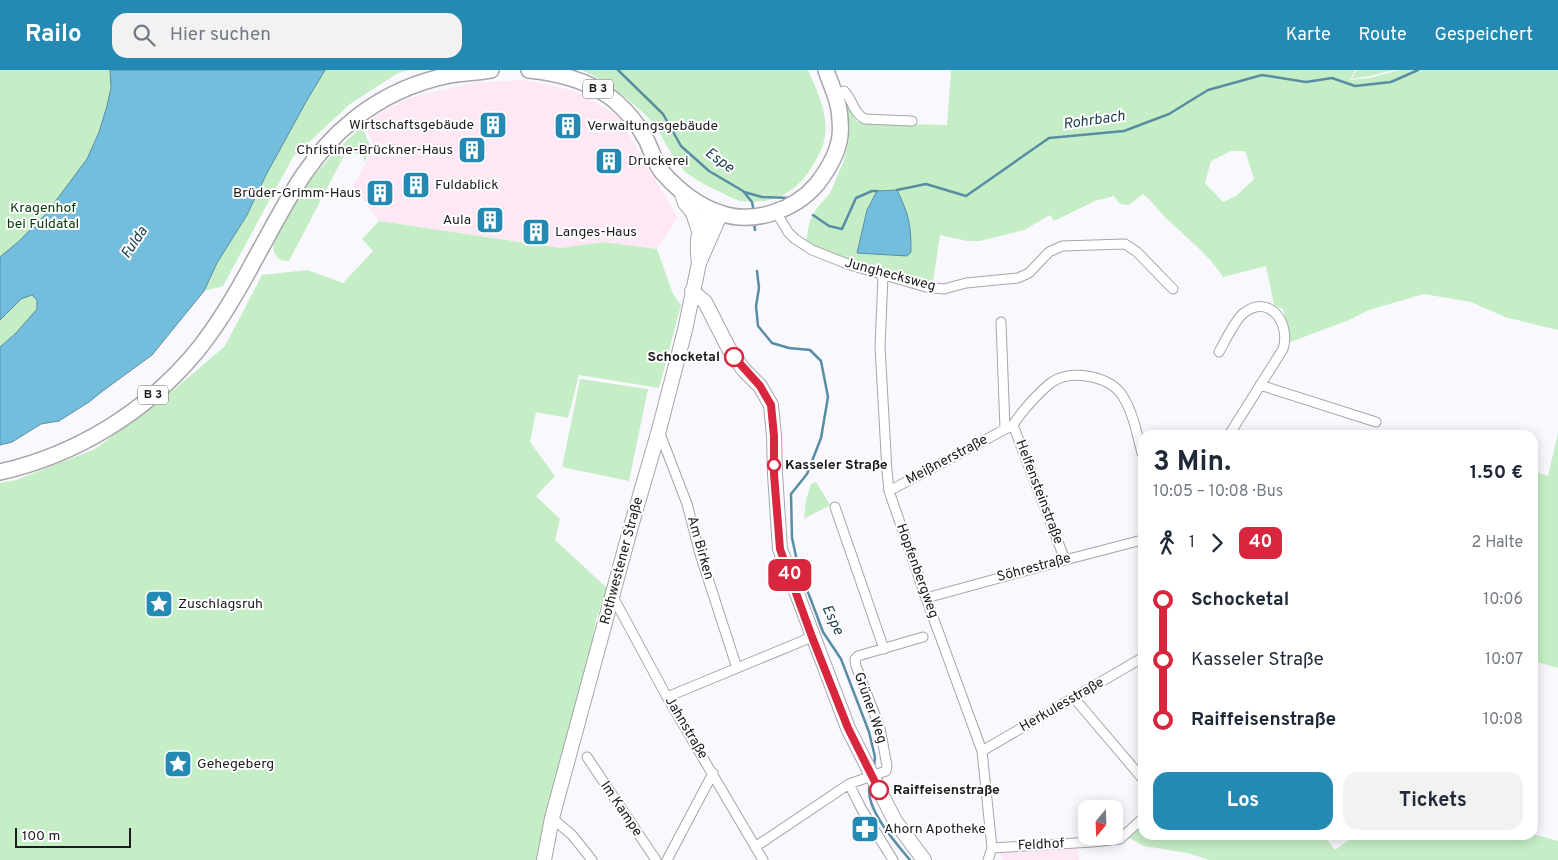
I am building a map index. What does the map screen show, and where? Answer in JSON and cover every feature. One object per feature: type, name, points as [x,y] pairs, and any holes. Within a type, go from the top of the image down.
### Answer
[{"type":"main road","name":"B 3","points":[[0,472],[57,455],[80,444],[126,416],[180,370],[212,330],[235,295],[304,172],[321,150],[359,115],[379,102],[408,88],[471,71],[491,70]]},
{"type":"main road","name":"B 3","points":[[529,70],[553,73],[576,79],[612,99],[635,122],[662,171],[682,191],[695,201],[721,214],[736,216],[755,216],[776,212],[792,205],[810,191],[822,177],[834,156],[840,136],[839,109],[826,70]]},
{"type":"main road","points":[[682,191],[685,203],[693,214],[699,232]]},
{"type":"main road","points":[[699,232],[704,218],[708,214],[721,214]]},
{"type":"main road","name":"Rothwestener Straße","points":[[544,860],[552,818],[685,330],[698,263],[721,214]]},
{"type":"main road","name":"Rothwestener Straße","points":[[698,263],[699,232]]},
{"type":"main road","points":[[692,291],[705,302],[728,349],[760,386],[771,405],[780,549],[848,728],[900,828],[924,860]]},
{"type":"street","points":[[834,94],[844,91],[848,94],[859,116],[865,119],[912,121]]},
{"type":"street","name":"Junghecksweg","points":[[776,212],[795,239],[808,247],[835,260],[883,276],[926,287],[944,289],[966,283],[1018,278],[1029,274],[1049,252],[1062,246],[1125,244],[1137,252],[1173,289]]},
{"type":"street","name":"Hopfenbergweg","points":[[883,276],[880,347],[889,490],[982,751],[992,848],[988,860]]},
{"type":"street","points":[[1218,352],[1241,314],[1253,307],[1266,307],[1277,314],[1286,339],[1283,349],[1232,430]]},
{"type":"street","points":[[1001,322],[1009,427]]},
{"type":"street","name":"Meißnerstraße","points":[[889,490],[1009,427],[1053,382],[1063,378],[1080,376],[1096,378],[1111,384],[1122,395],[1130,412],[1138,439]]},
{"type":"street","points":[[1260,385],[1376,422]]},
{"type":"street","name":"Helfensteinstraße","points":[[1009,427],[1064,560]]},
{"type":"street","name":"Am Birken","points":[[659,430],[687,504],[700,554],[737,668]]},
{"type":"street","points":[[835,507],[884,648]]},
{"type":"street","name":"Söhrestraße","points":[[926,598],[1138,541]]},
{"type":"street","name":"Jahnstraße","points":[[612,595],[667,697],[763,860]]},
{"type":"street","points":[[667,697],[812,637]]},
{"type":"street","name":"Grüner Weg","points":[[873,777],[887,770],[885,755],[880,728],[856,666],[856,659],[858,656],[923,637]]},
{"type":"street","name":"Herkulesstraße","points":[[982,751],[1138,660]]},
{"type":"street","points":[[1074,698],[1138,773]]},
{"type":"street","name":"Im Kampe","points":[[587,757],[656,860]]},
{"type":"street","points":[[667,860],[713,773]]},
{"type":"street","points":[[755,847],[849,784],[873,777]]},
{"type":"street","points":[[849,784],[861,808],[893,860]]},
{"type":"street","points":[[552,818],[572,835],[592,860]]},
{"type":"street","name":"Feldhof","points":[[992,848],[1093,842],[1120,838],[1138,822]]},
{"type":"shaded area","points":[[526,80],[575,91],[617,115],[678,218],[657,249],[603,242],[561,248],[379,221],[353,186],[374,147],[363,122],[409,98],[476,82]]},
{"type":"shaded area","points":[[1077,848],[1079,860],[1004,860],[999,852]]},
{"type":"green space","name":"Kragenhof bei Fuldatal","points":[[0,70],[174,70],[37,309],[16,333],[0,347]],"holes":[[[111,85],[115,88],[103,131],[88,158],[108,104]]]},
{"type":"green space","points":[[325,70],[409,70],[398,73],[350,104],[293,157],[223,286],[204,291],[217,263],[247,215],[266,175]]},
{"type":"green space","points":[[581,70],[808,70],[820,99],[825,120],[826,130],[821,150],[800,183],[780,196],[756,202],[730,197],[704,184],[685,171],[675,160],[656,127],[642,111],[610,86]]},
{"type":"green space","points":[[951,70],[1355,70],[1350,80],[1370,78],[1399,70],[1558,70],[1558,330],[1505,317],[1471,302],[1424,294],[1369,310],[1349,320],[1288,343],[1287,325],[1283,309],[1274,305],[1266,266],[1223,277],[1204,254],[1143,194],[1129,205],[1120,204],[1114,196],[1095,201],[1054,221],[1050,215],[1024,230],[980,241],[967,241],[940,235],[933,282],[885,272],[823,251],[806,240],[810,220],[817,208],[830,193],[843,163],[849,140],[847,100],[856,121],[862,123],[947,125]],"holes":[[[1231,151],[1245,151],[1254,179],[1236,196],[1223,202],[1205,183],[1211,161]]]},
{"type":"green space","points":[[1357,70],[1394,70],[1351,79]]},
{"type":"green space","points":[[362,127],[371,148],[364,163],[364,157],[347,150],[289,261],[280,259],[275,255],[273,246],[290,212],[322,166]]},
{"type":"green space","points":[[379,221],[561,248],[603,242],[657,249],[673,294],[681,305],[659,388],[579,375],[568,418],[536,412],[530,442],[555,476],[536,496],[560,519],[555,540],[607,588],[596,620],[583,695],[546,860],[0,860],[0,483],[16,480],[95,449],[163,399],[225,346],[262,275],[307,270],[343,283],[373,251],[362,239]]},
{"type":"green space","points":[[580,379],[648,389],[629,481],[562,467]]},
{"type":"green space","points":[[1558,433],[1558,668],[1538,662],[1538,473],[1548,476]]},
{"type":"green space","points":[[816,482],[830,505],[804,519],[806,500],[811,484]]},
{"type":"green space","points":[[1138,823],[1138,840],[1327,840],[1335,850],[1349,840],[1538,840],[1538,835],[1558,841],[1558,860],[1209,860],[1188,853],[1144,846],[1124,835]]},
{"type":"water","name":"Fulda","points":[[110,70],[325,70],[266,175],[247,215],[217,263],[204,291],[152,355],[89,402],[59,421],[41,424],[12,442],[0,445],[0,347],[16,333],[37,309],[37,300],[32,295],[21,299],[0,320],[0,257],[46,214],[87,159],[99,132],[107,106],[111,88]]},
{"type":"water","points":[[897,190],[909,220],[911,252],[907,256],[857,253],[867,210],[877,191]]},
{"type":"waterway","name":"Espe","points":[[618,70],[663,114],[681,146],[709,171],[743,191],[752,202],[754,212]]},
{"type":"waterway","name":"Rohrbach","points":[[897,190],[926,184],[966,196],[1049,138],[1124,131],[1169,114],[1208,90],[1262,75],[1306,82],[1332,78],[1355,86],[1391,82],[1418,70]]},
{"type":"waterway","points":[[813,215],[829,226],[842,229],[856,198],[872,191],[877,191]]},
{"type":"waterway","points":[[744,192],[762,197],[790,198]]},
{"type":"waterway","name":"Espe","points":[[754,223],[755,230]]},
{"type":"waterway","name":"Espe","points":[[757,271],[759,288],[756,306],[758,326],[772,343],[789,348],[810,350],[821,361],[828,397],[821,438],[807,474],[791,494],[792,538],[799,570],[823,632],[841,659],[869,732],[875,757],[874,767]]},
{"type":"waterway","name":"Espe","points":[[870,784],[869,793],[876,814],[889,835],[910,860]]},
{"type":"bus line","name":"40","points":[[734,357],[760,386],[771,405],[780,549],[848,728],[879,790]]},
{"type":"place","name":"Wirtschaftsgebäude","points":[[493,125]]},
{"type":"place","name":"Verwaltungsgebäude","points":[[568,126]]},
{"type":"place","name":"Christine-Brückner-Haus","points":[[472,150]]},
{"type":"place","name":"Druckerei","points":[[609,161]]},
{"type":"place","name":"Fuldablick","points":[[416,185]]},
{"type":"place","name":"Brüder-Grimm-Haus","points":[[380,193]]},
{"type":"place","name":"Aula","points":[[490,220]]},
{"type":"place","name":"Langes-Haus","points":[[536,232]]},
{"type":"place","name":"Schocketal","points":[[734,357]]},
{"type":"place","name":"Kasseler Straße","points":[[774,465]]},
{"type":"place","name":"Zuschlagsruh","points":[[159,604]]},
{"type":"place","name":"Gehegeberg","points":[[178,764]]},
{"type":"place","name":"Raiffeisenstraße","points":[[879,790]]},
{"type":"place","name":"Ahorn Apotheke","points":[[865,829]]}]
